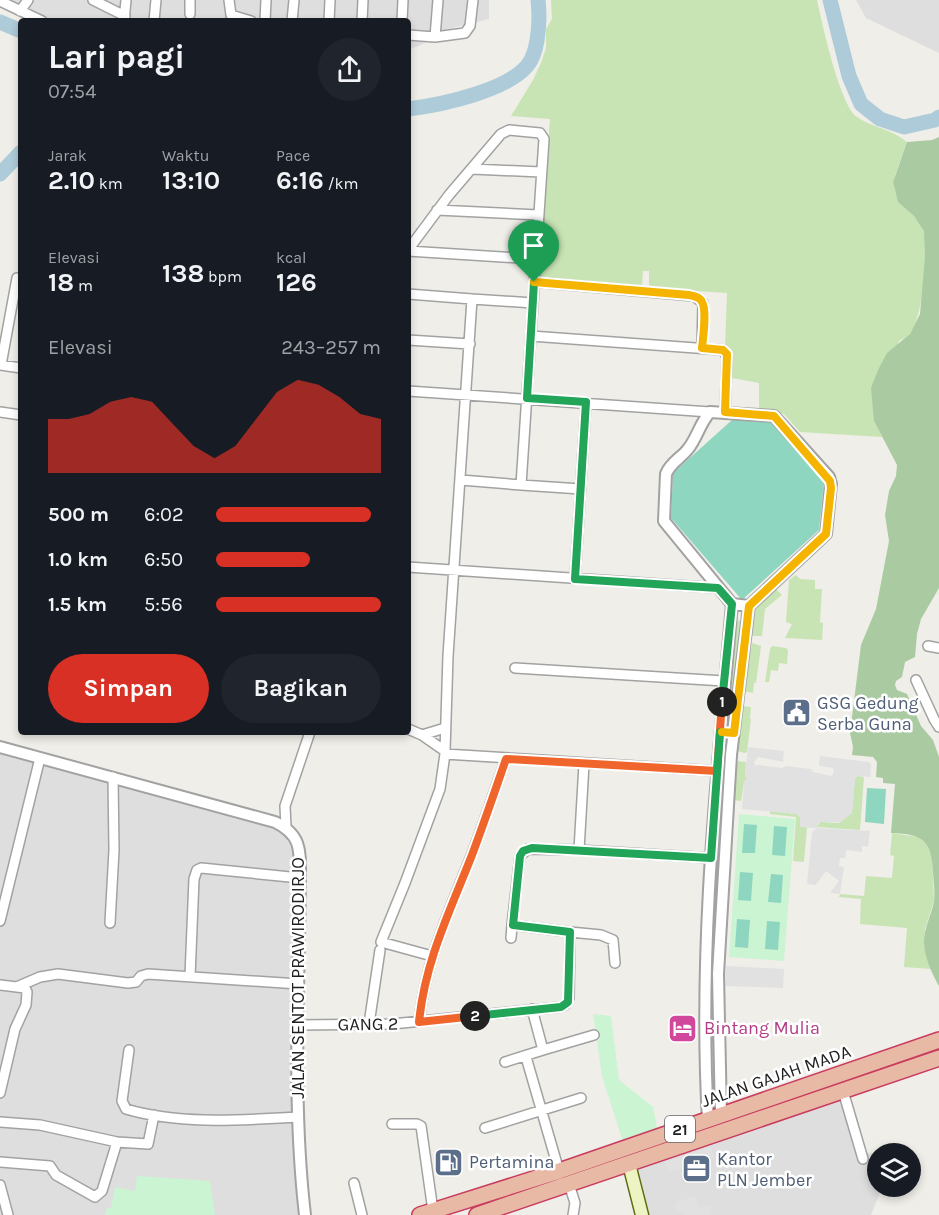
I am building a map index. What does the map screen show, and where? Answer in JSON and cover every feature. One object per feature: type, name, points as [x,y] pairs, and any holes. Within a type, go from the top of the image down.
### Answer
[{"type":"highway","name":"JALAN GAJAH MADA","points":[[427,1213],[559,1171],[939,1040]]},
{"type":"highway","name":"JALAN GAJAH MADA","points":[[477,1215],[939,1058]]},
{"type":"main road","points":[[629,1164],[642,1215]]},
{"type":"street","points":[[20,10],[28,0]]},
{"type":"street","points":[[93,0],[122,18]]},
{"type":"street","points":[[124,18],[126,0]]},
{"type":"street","points":[[154,18],[156,0]]},
{"type":"street","points":[[190,0],[190,14]]},
{"type":"street","points":[[229,0],[231,15],[241,18]]},
{"type":"street","points":[[265,18],[266,0]]},
{"type":"street","points":[[292,18],[294,0]]},
{"type":"street","points":[[329,18],[330,0]]},
{"type":"street","points":[[362,18],[363,0]]},
{"type":"street","points":[[402,18],[403,0]]},
{"type":"street","points":[[435,37],[438,0]]},
{"type":"street","points":[[411,35],[435,37],[462,35],[470,26],[472,0]]},
{"type":"street","points":[[0,1],[36,18]]},
{"type":"street","points":[[411,247],[437,210],[501,134],[509,130],[543,134],[521,485]]},
{"type":"street","points":[[471,169],[541,172]]},
{"type":"street","points":[[437,210],[538,215]]},
{"type":"street","points":[[411,251],[535,259]]},
{"type":"street","points":[[17,278],[1,365],[18,368]]},
{"type":"street","points":[[534,282],[694,296],[703,303],[702,348]]},
{"type":"street","points":[[411,294],[532,303]]},
{"type":"street","points":[[432,956],[381,942],[440,789],[445,752],[448,656],[472,299]]},
{"type":"street","points":[[531,336],[723,350],[727,354],[725,412]]},
{"type":"street","points":[[411,340],[470,344]]},
{"type":"street","points":[[411,391],[774,416],[829,477],[831,484],[826,534],[749,606],[734,733],[718,974],[714,1118]]},
{"type":"street","points":[[575,579],[586,402]]},
{"type":"street","points":[[0,412],[18,415]]},
{"type":"street","points":[[710,412],[703,420],[691,445],[668,469],[665,524],[732,604],[749,606]]},
{"type":"street","points":[[461,480],[581,489]]},
{"type":"street","points":[[411,567],[718,588]]},
{"type":"street","points":[[714,1118],[704,973],[717,771],[732,604]]},
{"type":"street","points":[[928,646],[939,648]]},
{"type":"street","points":[[514,668],[724,681]]},
{"type":"street","points":[[916,680],[939,727]]},
{"type":"street","points":[[422,735],[445,728]]},
{"type":"street","points":[[411,730],[422,735],[445,752],[506,759],[717,771]]},
{"type":"street","points":[[720,732],[734,733]]},
{"type":"street","points":[[275,822],[285,807],[309,735]]},
{"type":"street","points":[[0,747],[275,822],[286,828]]},
{"type":"street","points":[[0,921],[40,758]]},
{"type":"street","points":[[419,1022],[422,992],[432,956],[506,759]]},
{"type":"street","points":[[579,850],[584,764]]},
{"type":"street","points":[[110,923],[114,850],[113,777]]},
{"type":"street","points":[[285,807],[286,828]]},
{"type":"street","name":"JALAN SENTOT PRAWIRODIRJO","points":[[286,828],[296,839],[299,847],[298,1117],[305,1215]]},
{"type":"street","points":[[511,938],[520,856],[523,851],[532,848],[711,858]]},
{"type":"street","points":[[190,976],[194,879],[197,870],[201,868],[300,878]]},
{"type":"street","points":[[513,925],[601,936],[613,940],[615,963]]},
{"type":"street","name":"GANG 2","points":[[298,1025],[419,1022],[561,1007],[568,1002],[570,932]]},
{"type":"street","points":[[369,1024],[380,950]]},
{"type":"street","points":[[0,985],[19,986],[40,977],[58,974],[128,983],[136,982],[141,976],[147,974],[299,984]]},
{"type":"street","points":[[0,1093],[15,1029],[26,1005],[27,992],[19,986]]},
{"type":"street","points":[[532,1009],[543,1050]]},
{"type":"street","points":[[505,1062],[594,1035]]},
{"type":"street","points":[[129,1050],[125,1063],[123,1104],[130,1110],[154,1115],[223,1121],[298,1117]]},
{"type":"street","points":[[526,1057],[559,1171]]},
{"type":"street","points":[[843,1091],[863,1159]]},
{"type":"street","points":[[485,1128],[581,1098]]},
{"type":"street","points":[[0,1122],[40,1125],[117,1142],[148,1144],[154,1115]]},
{"type":"street","points":[[392,1124],[421,1126],[427,1213]]},
{"type":"street","points":[[0,1162],[50,1166],[56,1175],[95,1197],[102,1191],[117,1142]]},
{"type":"street","points":[[354,1183],[362,1215]]},
{"type":"street","points":[[569,1184],[575,1203],[573,1215]]},
{"type":"street","points":[[0,1185],[8,1215]]},
{"type":"shaded area","points":[[5,0],[489,0],[489,19],[448,29],[411,49],[411,18],[46,17]]},
{"type":"shaded area","points":[[856,0],[939,0],[939,53],[866,18]]},
{"type":"shaded area","points":[[748,747],[784,751],[783,762],[758,757],[754,762],[756,766],[811,769],[813,772],[831,776],[834,773],[833,768],[819,766],[820,756],[871,764],[870,777],[855,778],[852,813],[841,822],[820,822],[818,824],[818,828],[870,831],[868,847],[862,846],[862,852],[846,850],[845,858],[840,858],[839,866],[844,867],[840,894],[830,893],[839,881],[826,871],[816,885],[807,884],[812,832],[817,828],[800,827],[800,817],[797,814],[742,809],[744,781],[747,779],[745,775]]},
{"type":"shaded area","points":[[0,750],[276,828],[285,834],[296,860],[294,1168],[301,1215],[0,1215]]},
{"type":"shaded area","points":[[726,966],[784,969],[783,988],[725,986]]},
{"type":"shaded area","points":[[840,1092],[862,1154],[867,1153],[867,1197],[878,1197],[871,1215],[642,1215],[629,1164]]},
{"type":"shaded area","points":[[711,1147],[714,1158],[669,1172],[665,1162]]},
{"type":"shaded area","points":[[695,1196],[699,1208],[709,1206],[711,1215],[685,1215],[674,1208],[679,1201]]},
{"type":"green space","points":[[551,0],[817,0],[832,63],[851,110],[863,121],[895,134],[907,142],[896,171],[894,186],[900,201],[921,224],[926,239],[924,283],[918,314],[910,334],[899,341],[874,420],[882,437],[800,432],[784,414],[759,408],[759,383],[732,378],[732,355],[725,348],[727,293],[649,288],[649,271],[643,271],[642,287],[543,280],[539,273],[550,119],[511,116],[541,63],[546,48],[546,29],[552,19]]},
{"type":"green space","points":[[939,137],[939,588],[921,619],[915,657],[905,662],[902,677],[896,681],[895,685],[897,690],[907,694],[921,726],[933,740],[939,757],[939,986],[929,965],[924,942],[934,898],[931,854],[919,838],[891,833],[895,784],[883,783],[883,778],[876,777],[877,762],[873,757],[852,755],[850,733],[861,645],[876,609],[889,541],[885,515],[897,465],[874,421],[871,388],[887,353],[910,334],[920,314],[925,256],[924,231],[914,216],[898,202],[893,182],[907,142],[932,140]]},
{"type":"green space","points":[[732,420],[771,422],[824,483],[819,530],[742,600],[671,518],[673,473]]},
{"type":"green space","points":[[796,575],[800,579],[815,580],[815,589],[822,589],[820,622],[823,623],[822,640],[785,638],[792,624],[786,622],[789,580]]},
{"type":"green space","points":[[776,589],[782,595],[765,609],[762,636],[752,636],[756,607]]},
{"type":"green space","points":[[739,620],[742,624],[730,722],[727,722],[735,623]]},
{"type":"green space","points":[[752,643],[761,646],[753,693],[744,691]]},
{"type":"green space","points":[[772,646],[788,650],[787,664],[779,663],[778,671],[771,670],[769,682],[765,682],[770,649]]},
{"type":"green space","points":[[742,706],[751,707],[747,752],[745,753],[737,751]]},
{"type":"green space","points":[[724,740],[728,740],[712,969],[710,968]]},
{"type":"green space","points":[[737,761],[746,762],[747,779],[744,782],[741,801],[733,800]]},
{"type":"green space","points":[[864,777],[860,830],[817,827],[820,822],[839,823],[852,811],[855,778]]},
{"type":"green space","points":[[867,788],[886,789],[884,824],[865,822]]},
{"type":"green space","points":[[770,811],[797,814],[800,817],[800,827],[807,827],[804,862],[793,861],[796,817],[770,814]]},
{"type":"green space","points":[[739,814],[795,819],[784,961],[729,957]]},
{"type":"green space","points":[[744,824],[757,825],[755,853],[742,853]]},
{"type":"green space","points":[[774,826],[787,827],[785,856],[772,855]]},
{"type":"green space","points":[[892,833],[918,837],[926,843],[932,855],[934,901],[925,929],[924,946],[931,969],[904,967],[907,928],[860,924],[861,899],[839,897],[840,894],[864,896],[866,876],[892,878],[894,856],[890,855]]},
{"type":"green space","points":[[740,872],[753,873],[751,901],[738,900]]},
{"type":"green space","points":[[771,874],[783,875],[781,903],[768,902]]},
{"type":"green space","points":[[737,919],[750,920],[748,948],[735,947]]},
{"type":"green space","points":[[767,921],[780,922],[778,950],[765,949]]},
{"type":"green space","points":[[593,1014],[611,1016],[619,1080],[653,1107],[658,1133],[623,1142],[602,1076]]},
{"type":"green space","points":[[137,1176],[210,1181],[215,1215],[105,1215],[107,1208],[111,1208],[115,1187],[135,1191]]},
{"type":"waterway","points":[[411,108],[476,94],[510,80],[522,71],[531,60],[536,47],[539,22],[538,0]]},
{"type":"waterway","points":[[830,0],[849,76],[861,104],[880,119],[904,127],[939,117]]},
{"type":"waterway","points":[[0,22],[18,30]]},
{"type":"waterway","points":[[0,174],[18,155]]},
{"type":"place","name":"GSG Gedung Serba Guna","points":[[796,713]]},
{"type":"place","name":"Bintang Mulia","points":[[683,1028]]},
{"type":"place","name":"Pertamina","points":[[448,1162]]},
{"type":"place","name":"Kantor PLN Jember","points":[[696,1169]]},
{"type":"route","points":[[534,282],[527,398],[586,402],[575,579],[718,588],[732,604],[724,681],[720,732],[717,771],[506,759],[432,956],[422,992],[419,1022],[561,1007],[568,1002],[570,932],[513,925],[520,856],[523,851],[532,848],[711,858],[720,732],[734,733],[749,606],[828,531],[831,488],[829,477],[777,417],[768,414],[725,412],[727,354],[723,350],[702,348],[704,310],[700,299],[689,295],[534,282]]}]
